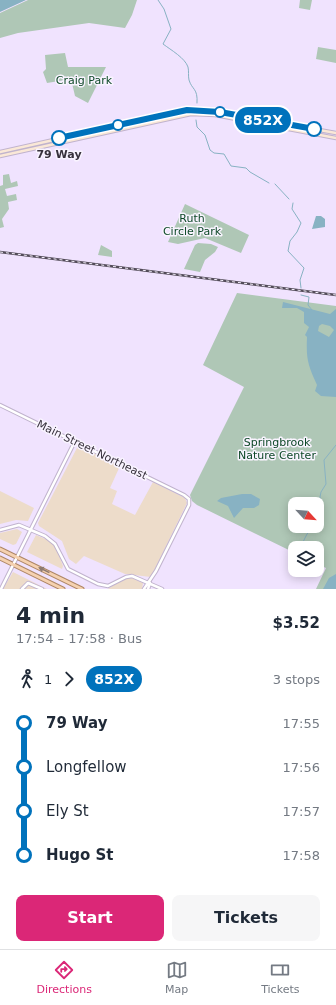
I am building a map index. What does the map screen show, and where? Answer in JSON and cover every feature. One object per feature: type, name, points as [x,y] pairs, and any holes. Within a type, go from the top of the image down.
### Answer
[{"type":"main road","points":[[0,152],[187,110],[220,112],[336,132]]},
{"type":"main road","points":[[0,156],[191,114],[215,115],[336,138]]},
{"type":"main road","points":[[0,549],[82,589]]},
{"type":"main road","points":[[0,558],[63,589]]},
{"type":"street","name":"Main Street Northeast","points":[[0,405],[184,495],[189,499],[189,505],[150,583]]},
{"type":"street","points":[[1,589],[75,441]]},
{"type":"street","points":[[0,530],[19,525],[31,530],[56,544],[68,569],[98,584],[111,585],[129,576],[162,589]]},
{"type":"street","points":[[22,589],[28,583],[42,589]]},
{"type":"street","points":[[144,589],[150,583]]},
{"type":"street","points":[[148,589],[150,583]]},
{"type":"shaded area","points":[[78,446],[120,466],[110,488],[117,491],[112,504],[135,515],[153,482],[185,498],[187,503],[151,577],[125,574],[84,556],[76,564],[69,559],[62,541],[39,526],[38,523]]},
{"type":"shaded area","points":[[0,491],[34,508],[28,521],[16,520],[0,524]]},
{"type":"shaded area","points":[[17,529],[22,532],[16,544],[13,545],[0,539],[0,533]]},
{"type":"shaded area","points":[[36,535],[48,540],[56,547],[63,566],[62,569],[27,552]]},
{"type":"shaded area","points":[[13,572],[47,589],[3,589]]},
{"type":"shaded area","points":[[130,577],[143,583],[142,589],[108,589],[121,580]]},
{"type":"green space","points":[[28,0],[137,0],[132,15],[125,28],[89,23],[18,33],[0,38],[0,13]]},
{"type":"green space","points":[[300,0],[312,0],[310,10],[299,8]]},
{"type":"green space","points":[[318,47],[336,50],[336,63],[316,59]]},
{"type":"green space","name":"Craig Park","points":[[65,53],[68,67],[106,67],[88,103],[75,96],[71,79],[47,83],[43,72],[46,69],[45,55]]},
{"type":"green space","points":[[9,174],[11,183],[17,181],[18,186],[5,189],[7,196],[16,194],[17,200],[8,202],[9,209],[2,219],[4,227],[0,228],[0,186],[3,185],[3,175]]},
{"type":"green space","name":"Ruth Circle Park","points":[[185,204],[249,235],[241,253],[205,238],[178,244],[168,242]]},
{"type":"green space","points":[[198,243],[211,244],[218,247],[215,252],[205,260],[200,272],[184,269],[195,245]]},
{"type":"green space","points":[[101,245],[112,251],[112,257],[98,255]]},
{"type":"green space","name":"Springbrook Nature Center","points":[[237,293],[336,306],[336,589],[316,589],[322,577],[324,577],[326,568],[324,567],[324,541],[288,541],[288,550],[197,505],[192,501],[190,495],[244,387],[203,365]]},
{"type":"water","points":[[0,0],[26,0],[0,12]]},
{"type":"water","points":[[316,216],[321,216],[325,219],[325,227],[312,229]]},
{"type":"water","points":[[283,302],[330,314],[336,309],[336,397],[321,396],[315,391],[317,385],[307,357],[307,337],[305,335],[309,327],[304,323],[304,312],[297,308],[282,308]],"holes":[[[322,324],[330,326],[334,330],[329,337],[318,331],[319,326]]]},
{"type":"water","points":[[251,494],[260,499],[259,505],[254,508],[243,508],[234,518],[228,506],[217,501],[221,498]]},
{"type":"water","points":[[336,574],[336,589],[323,589],[329,578]]},
{"type":"waterway","points":[[158,0],[164,9],[171,29],[163,44],[184,60],[188,69],[190,83],[197,94],[197,103]]},
{"type":"waterway","points":[[196,120],[197,127],[205,135],[210,150],[214,153],[224,154],[231,166],[246,168],[269,183]]},
{"type":"waterway","points":[[275,184],[289,199]]},
{"type":"waterway","points":[[293,203],[292,209],[301,223],[297,232],[290,241],[288,251],[304,268],[300,280],[301,288]]},
{"type":"waterway","points":[[301,295],[309,297],[308,305],[312,310]]},
{"type":"waterway","points":[[320,497],[326,484],[324,460],[336,445]]},
{"type":"waterway","points":[[304,541],[308,533]]},
{"type":"railway","points":[[0,252],[336,295]]},
{"type":"bus line","name":"852X","points":[[59,138],[187,110],[209,110],[314,129]]},
{"type":"place","name":"79 Way","points":[[59,138]]}]
